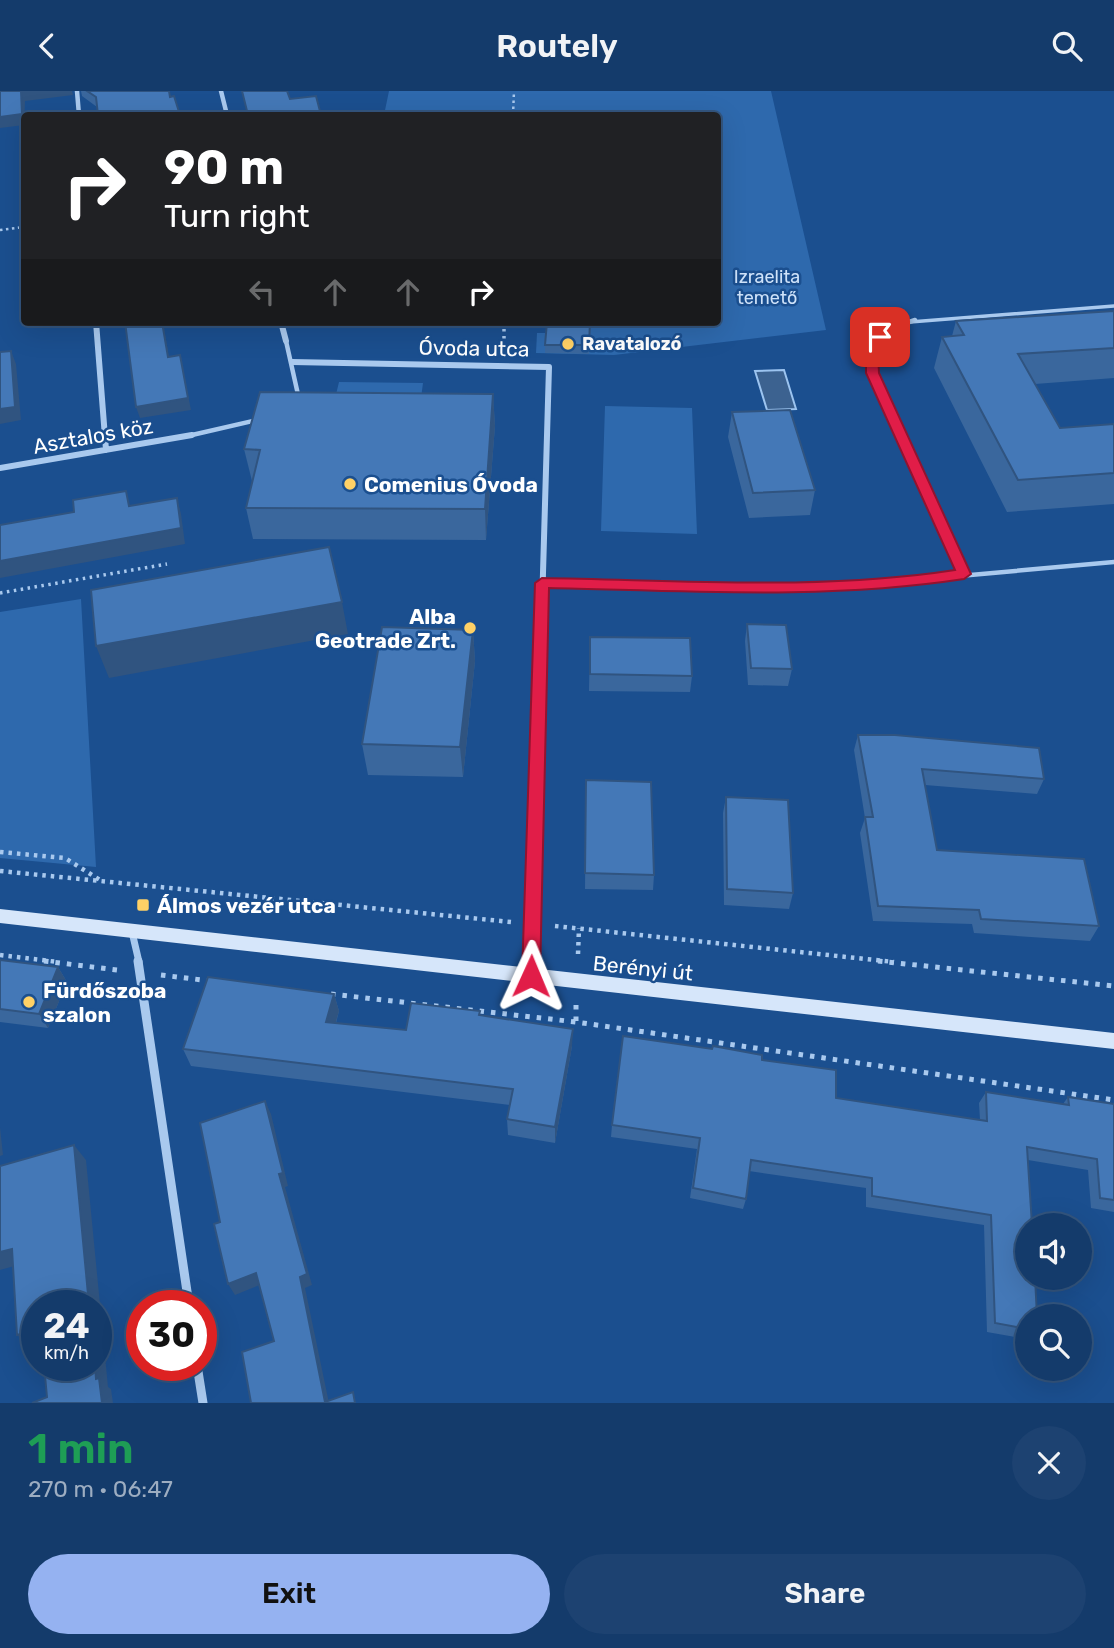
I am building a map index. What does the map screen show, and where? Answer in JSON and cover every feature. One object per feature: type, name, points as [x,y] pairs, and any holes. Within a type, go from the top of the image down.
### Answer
[{"type":"main road","name":"Berényi út","points":[[0,916],[1114,1041]]},
{"type":"street","points":[[77,91],[79,112]]},
{"type":"street","points":[[221,91],[227,112]]},
{"type":"street","points":[[96,326],[106,450]]},
{"type":"street","points":[[282,326],[286,341]]},
{"type":"street","name":"Óvoda utca","points":[[292,362],[549,367],[531,976]]},
{"type":"street","name":"Asztalos köz","points":[[0,468],[192,435]]},
{"type":"street","points":[[132,932],[141,973],[187,1290]]},
{"type":"street","points":[[200,1381],[203,1403]]},
{"type":"lane","points":[[964,574],[873,373],[872,352],[880,337],[896,326],[918,319],[1114,306]]},
{"type":"lane","points":[[286,341],[297,381],[299,400],[293,405]]},
{"type":"lane","points":[[192,435],[264,417]]},
{"type":"lane","points":[[542,583],[825,588],[1114,562]]},
{"type":"path","points":[[513,112],[514,91]]},
{"type":"path","points":[[0,230],[21,227]]},
{"type":"path","points":[[0,593],[167,564]]},
{"type":"path","points":[[0,852],[65,858],[104,882]]},
{"type":"path","points":[[0,871],[1114,986]]},
{"type":"path","points":[[0,955],[222,982]]},
{"type":"path","points":[[317,993],[576,1022],[1114,1100]]},
{"type":"green space","name":"Izraelita temető","points":[[389,91],[771,91],[826,330],[614,355],[536,353],[537,333],[546,333],[547,326],[721,326],[721,112],[385,112]]},
{"type":"green space","points":[[339,382],[423,383],[419,413],[332,411]]},
{"type":"green space","points":[[605,406],[692,408],[697,534],[601,531]]},
{"type":"green space","points":[[81,599],[96,867],[0,858],[0,612]]},
{"type":"shaded area","points":[[784,370],[796,409],[767,410],[755,371]]},
{"type":"building","points":[[0,91],[21,91],[21,114],[0,117]]},
{"type":"building","points":[[87,91],[169,91],[170,97],[174,96],[179,112],[98,112],[96,97]]},
{"type":"building","points":[[242,91],[287,91],[290,99],[316,96],[320,112],[247,112]]},
{"type":"building","points":[[1114,311],[1114,348],[1018,354],[1060,428],[1114,424],[1114,473],[1018,480],[942,337],[964,335],[956,321]]},
{"type":"building","points":[[126,326],[163,326],[168,357],[180,355],[188,398],[136,407]]},
{"type":"building","points":[[547,326],[590,326],[589,345],[545,345]]},
{"type":"building","points":[[11,351],[15,407],[0,409],[0,352]]},
{"type":"building","points":[[260,392],[493,394],[485,509],[246,508],[260,450],[244,449]]},
{"type":"building","points":[[790,410],[815,490],[753,493],[732,412]]},
{"type":"building","points":[[126,491],[129,506],[177,498],[181,528],[0,561],[0,525],[74,512],[73,500]]},
{"type":"building","points":[[329,547],[342,602],[96,646],[91,590]]},
{"type":"building","points":[[747,624],[786,625],[792,669],[751,668]]},
{"type":"building","points":[[382,627],[473,630],[460,747],[362,744]]},
{"type":"building","points":[[590,637],[690,638],[692,676],[590,674]]},
{"type":"building","points":[[858,735],[895,735],[1039,748],[1044,779],[922,769],[937,850],[1084,859],[1099,926],[981,919],[979,910],[878,906],[865,817],[873,817]]},
{"type":"building","points":[[586,780],[651,782],[654,875],[585,873]]},
{"type":"building","points":[[726,797],[788,800],[793,893],[727,889]]},
{"type":"building","points":[[0,960],[58,967],[39,1014],[0,1009]]},
{"type":"building","points":[[208,977],[334,994],[326,1022],[406,1030],[411,1003],[480,1011],[479,1015],[573,1029],[555,1127],[507,1119],[513,1089],[183,1049]]},
{"type":"building","points":[[623,1036],[712,1049],[713,1046],[762,1055],[762,1060],[836,1070],[836,1098],[987,1121],[986,1092],[1069,1105],[1068,1097],[1114,1104],[1114,1200],[1100,1198],[1097,1159],[1027,1147],[1031,1213],[1015,1213],[1015,1290],[1036,1290],[1036,1304],[1015,1304],[1015,1327],[995,1323],[991,1215],[872,1196],[872,1178],[751,1160],[746,1199],[693,1188],[700,1138],[612,1125]]},
{"type":"building","points":[[265,1101],[283,1173],[279,1174],[307,1274],[300,1277],[325,1402],[353,1392],[355,1403],[251,1403],[242,1352],[274,1341],[256,1273],[228,1284],[214,1224],[220,1222],[200,1123]]},
{"type":"building","points":[[74,1145],[88,1290],[21,1290],[21,1334],[17,1335],[12,1249],[0,1252],[0,1166]]},
{"type":"building","points":[[46,1381],[99,1381],[102,1403],[32,1403],[47,1397]]},
{"type":"place","name":"Ravatalozó","points":[[568,344]]},
{"type":"place","name":"Comenius Óvoda","points":[[350,484]]},
{"type":"place","name":"Alba Geotrade Zrt.","points":[[470,628]]},
{"type":"place","name":"Álmos vezér utca","points":[[143,905]]},
{"type":"place","name":"Fürdőszoba szalon","points":[[29,1002]]},
{"type":"route","points":[[531,976],[542,583],[825,588],[908,582],[964,574],[873,373],[872,352],[880,337]]}]
